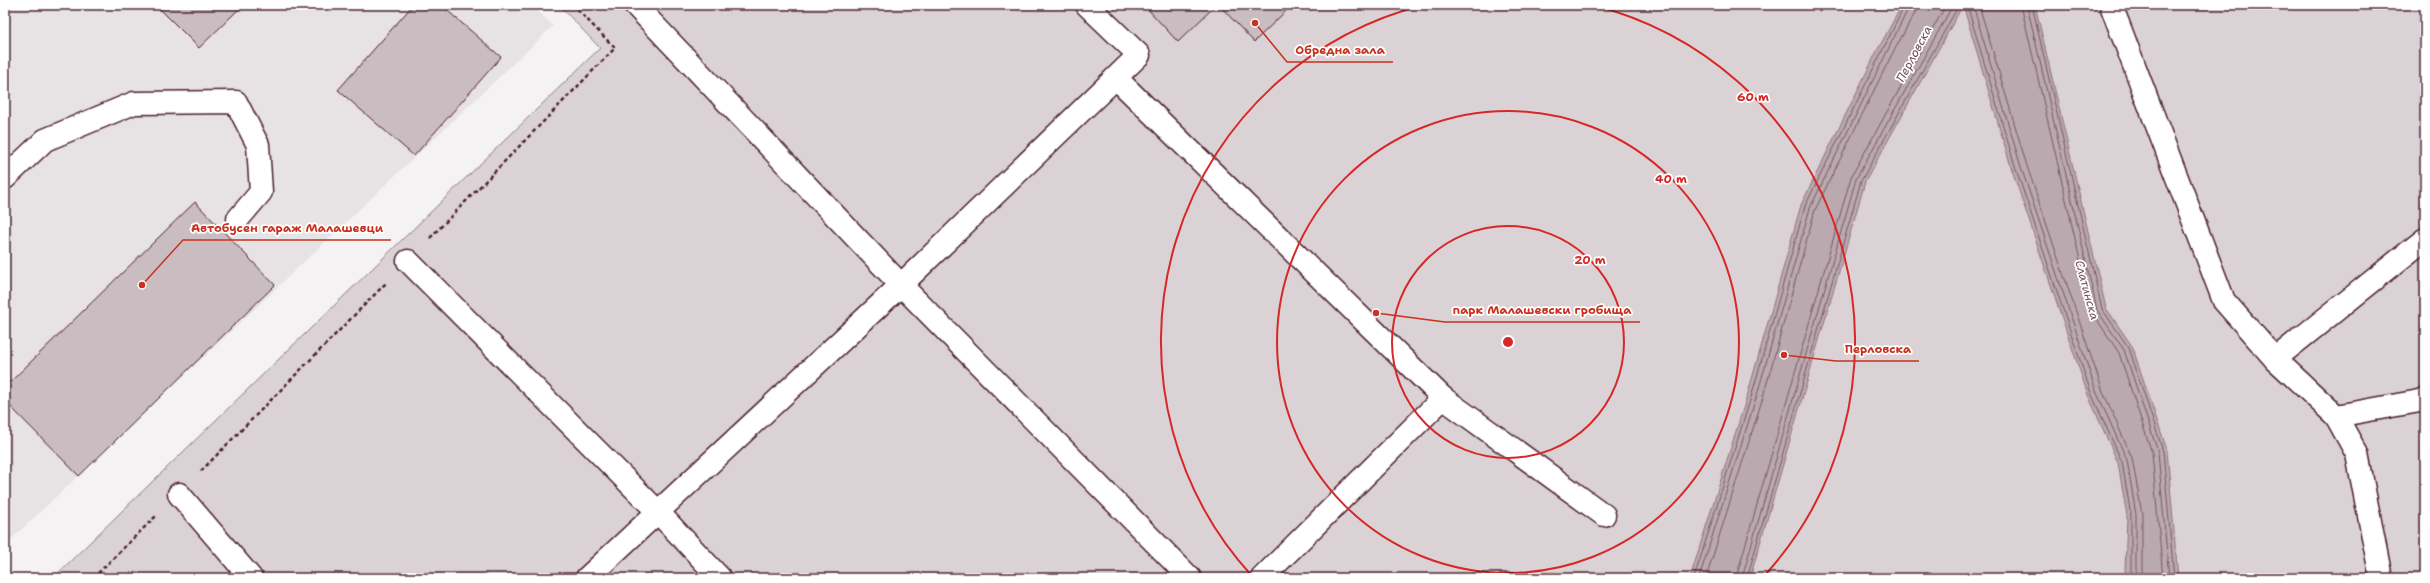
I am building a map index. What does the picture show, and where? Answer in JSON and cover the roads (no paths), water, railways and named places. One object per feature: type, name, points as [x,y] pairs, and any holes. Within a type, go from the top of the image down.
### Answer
[{"type":"lane","points":[[635,5],[901,285],[1190,578]]},
{"type":"lane","points":[[2111,5],[2224,301],[2275,358],[2336,416],[2357,454],[2381,578]]},
{"type":"lane","points":[[586,578],[901,285],[1139,55],[1093,7]]},
{"type":"lane","points":[[1116,78],[1443,398],[1604,515]]},
{"type":"lane","points":[[5,178],[45,140],[134,103],[236,102],[258,145],[261,192],[238,219]]},
{"type":"lane","points":[[2275,358],[2425,239]]},
{"type":"lane","points":[[408,261],[657,511],[720,578]]},
{"type":"lane","points":[[1262,578],[1443,398]]},
{"type":"lane","points":[[2336,416],[2425,400]]},
{"type":"lane","points":[[178,494],[251,578]]},
{"type":"water","points":[[1902,5],[1963,5],[1865,182],[1750,578],[1690,578],[1748,393],[1801,205],[1877,51]]},
{"type":"water","name":"Слатинска","points":[[1963,5],[2035,5],[2106,308],[2132,346],[2167,450],[2178,578],[2127,578],[2125,570],[2127,516],[2118,463],[2088,395],[2012,170]]},
{"type":"place","name":"Обредна зала","points":[[1255,23]]},
{"type":"place","name":"Автобусен гараж Малашевци","points":[[142,285]]},
{"type":"place","name":"парк Малашевски гробища","points":[[1376,313]]},
{"type":"place","name":"Перловска","points":[[1784,355]]}]
